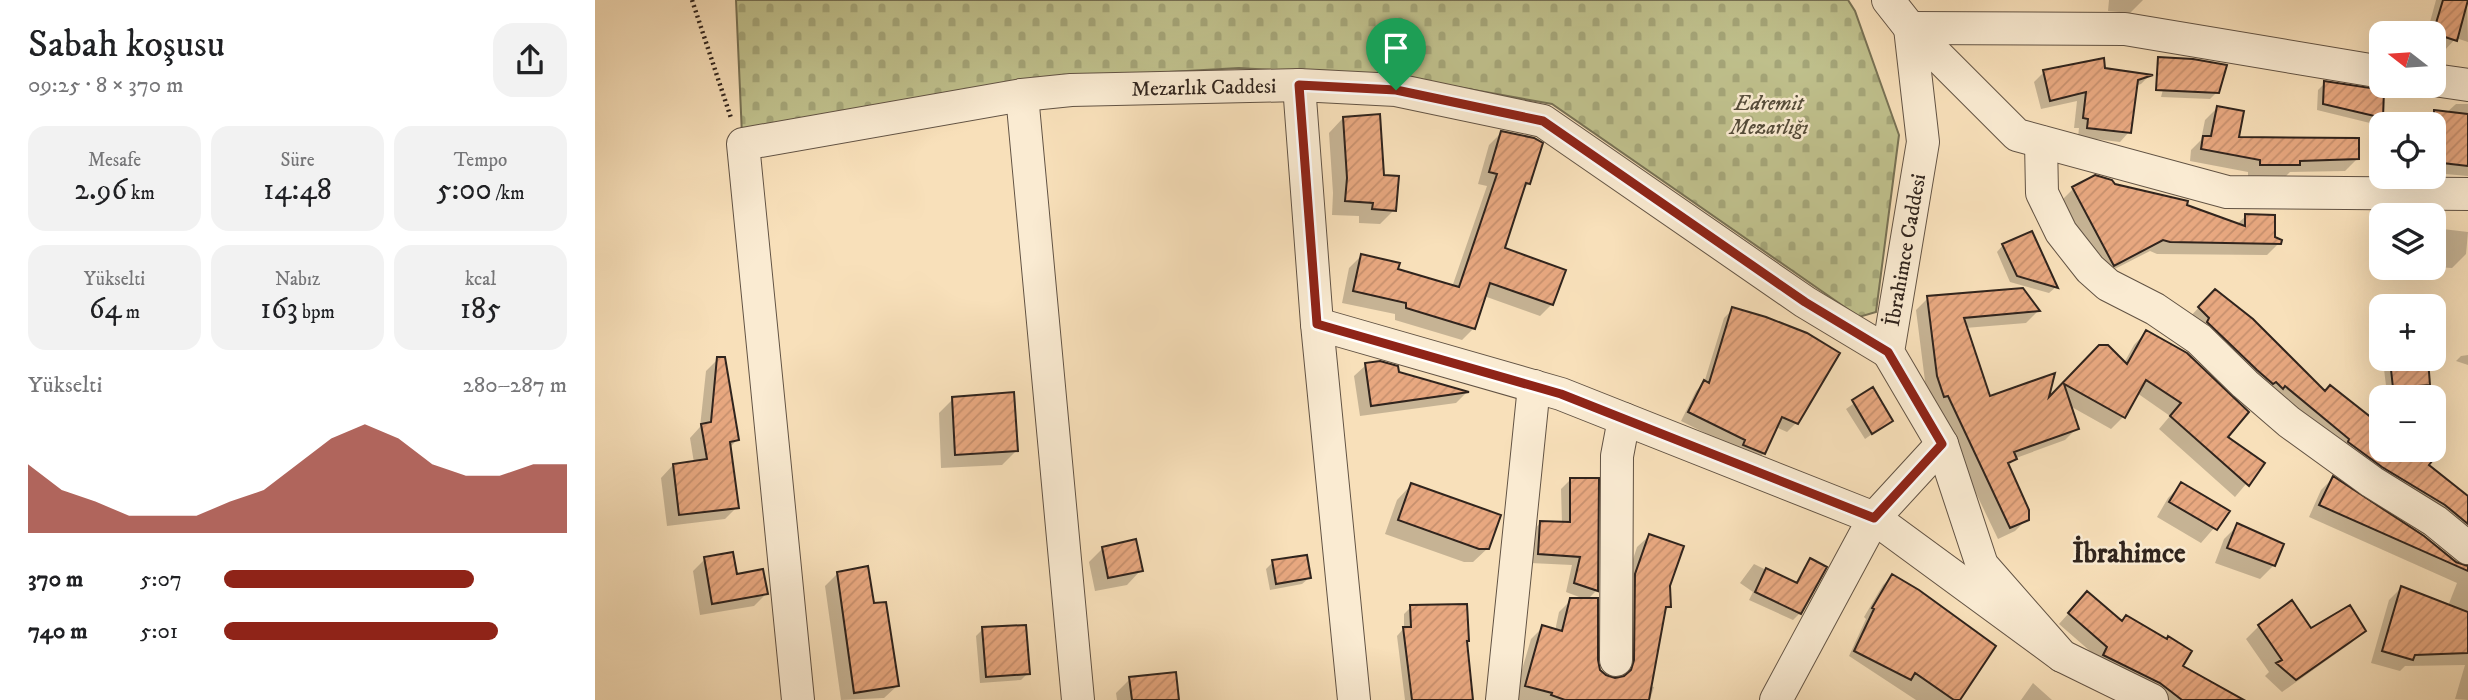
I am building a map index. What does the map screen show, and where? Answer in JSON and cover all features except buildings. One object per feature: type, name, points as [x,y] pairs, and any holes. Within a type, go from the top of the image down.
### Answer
[{"type":"street","points":[[1888,0],[1910,28],[2017,135],[2227,192],[2468,194]]},
{"type":"street","points":[[1910,28],[2125,29],[2369,70]]},
{"type":"street","name":"İbrahimce Caddesi","points":[[1910,28],[1923,142],[1888,352],[1942,444],[1982,565],[2061,656],[2104,689],[2152,700]]},
{"type":"street","points":[[2447,82],[2468,85]]},
{"type":"street","name":"Mezarlık Caddesi","points":[[743,144],[1022,95],[1071,90],[1299,85],[1396,90],[1543,121],[1805,302],[1888,352]]},
{"type":"street","points":[[1299,85],[1317,324],[1354,700]]},
{"type":"street","points":[[1022,95],[1078,700]]},
{"type":"street","points":[[2041,142],[2042,194],[2061,232],[2090,269],[2108,285],[2155,309],[2199,339],[2288,422],[2372,482],[2435,521],[2468,548]]},
{"type":"street","points":[[743,144],[798,700]]},
{"type":"street","points":[[1317,324],[1561,394],[1874,518],[2061,656]]},
{"type":"street","points":[[1502,700],[1534,386]]},
{"type":"street","points":[[1616,660],[1617,456],[1624,419]]},
{"type":"street","points":[[1776,700],[1874,518],[1942,444]]},
{"type":"path","points":[[692,0],[730,116],[743,144]]},
{"type":"green space","name":"Edremit Mezarlığı","points":[[736,0],[1848,0],[1855,11],[1899,135],[1876,312],[1859,317],[1552,104],[1407,78],[1239,68],[1028,80],[742,135]]},
{"type":"district","name":"İbrahimce","points":[[2129,552]]},
{"type":"route","points":[[1299,85],[1396,90],[1543,121],[1805,302],[1888,352],[1942,444],[1874,518],[1561,394],[1317,324],[1299,85]]}]
